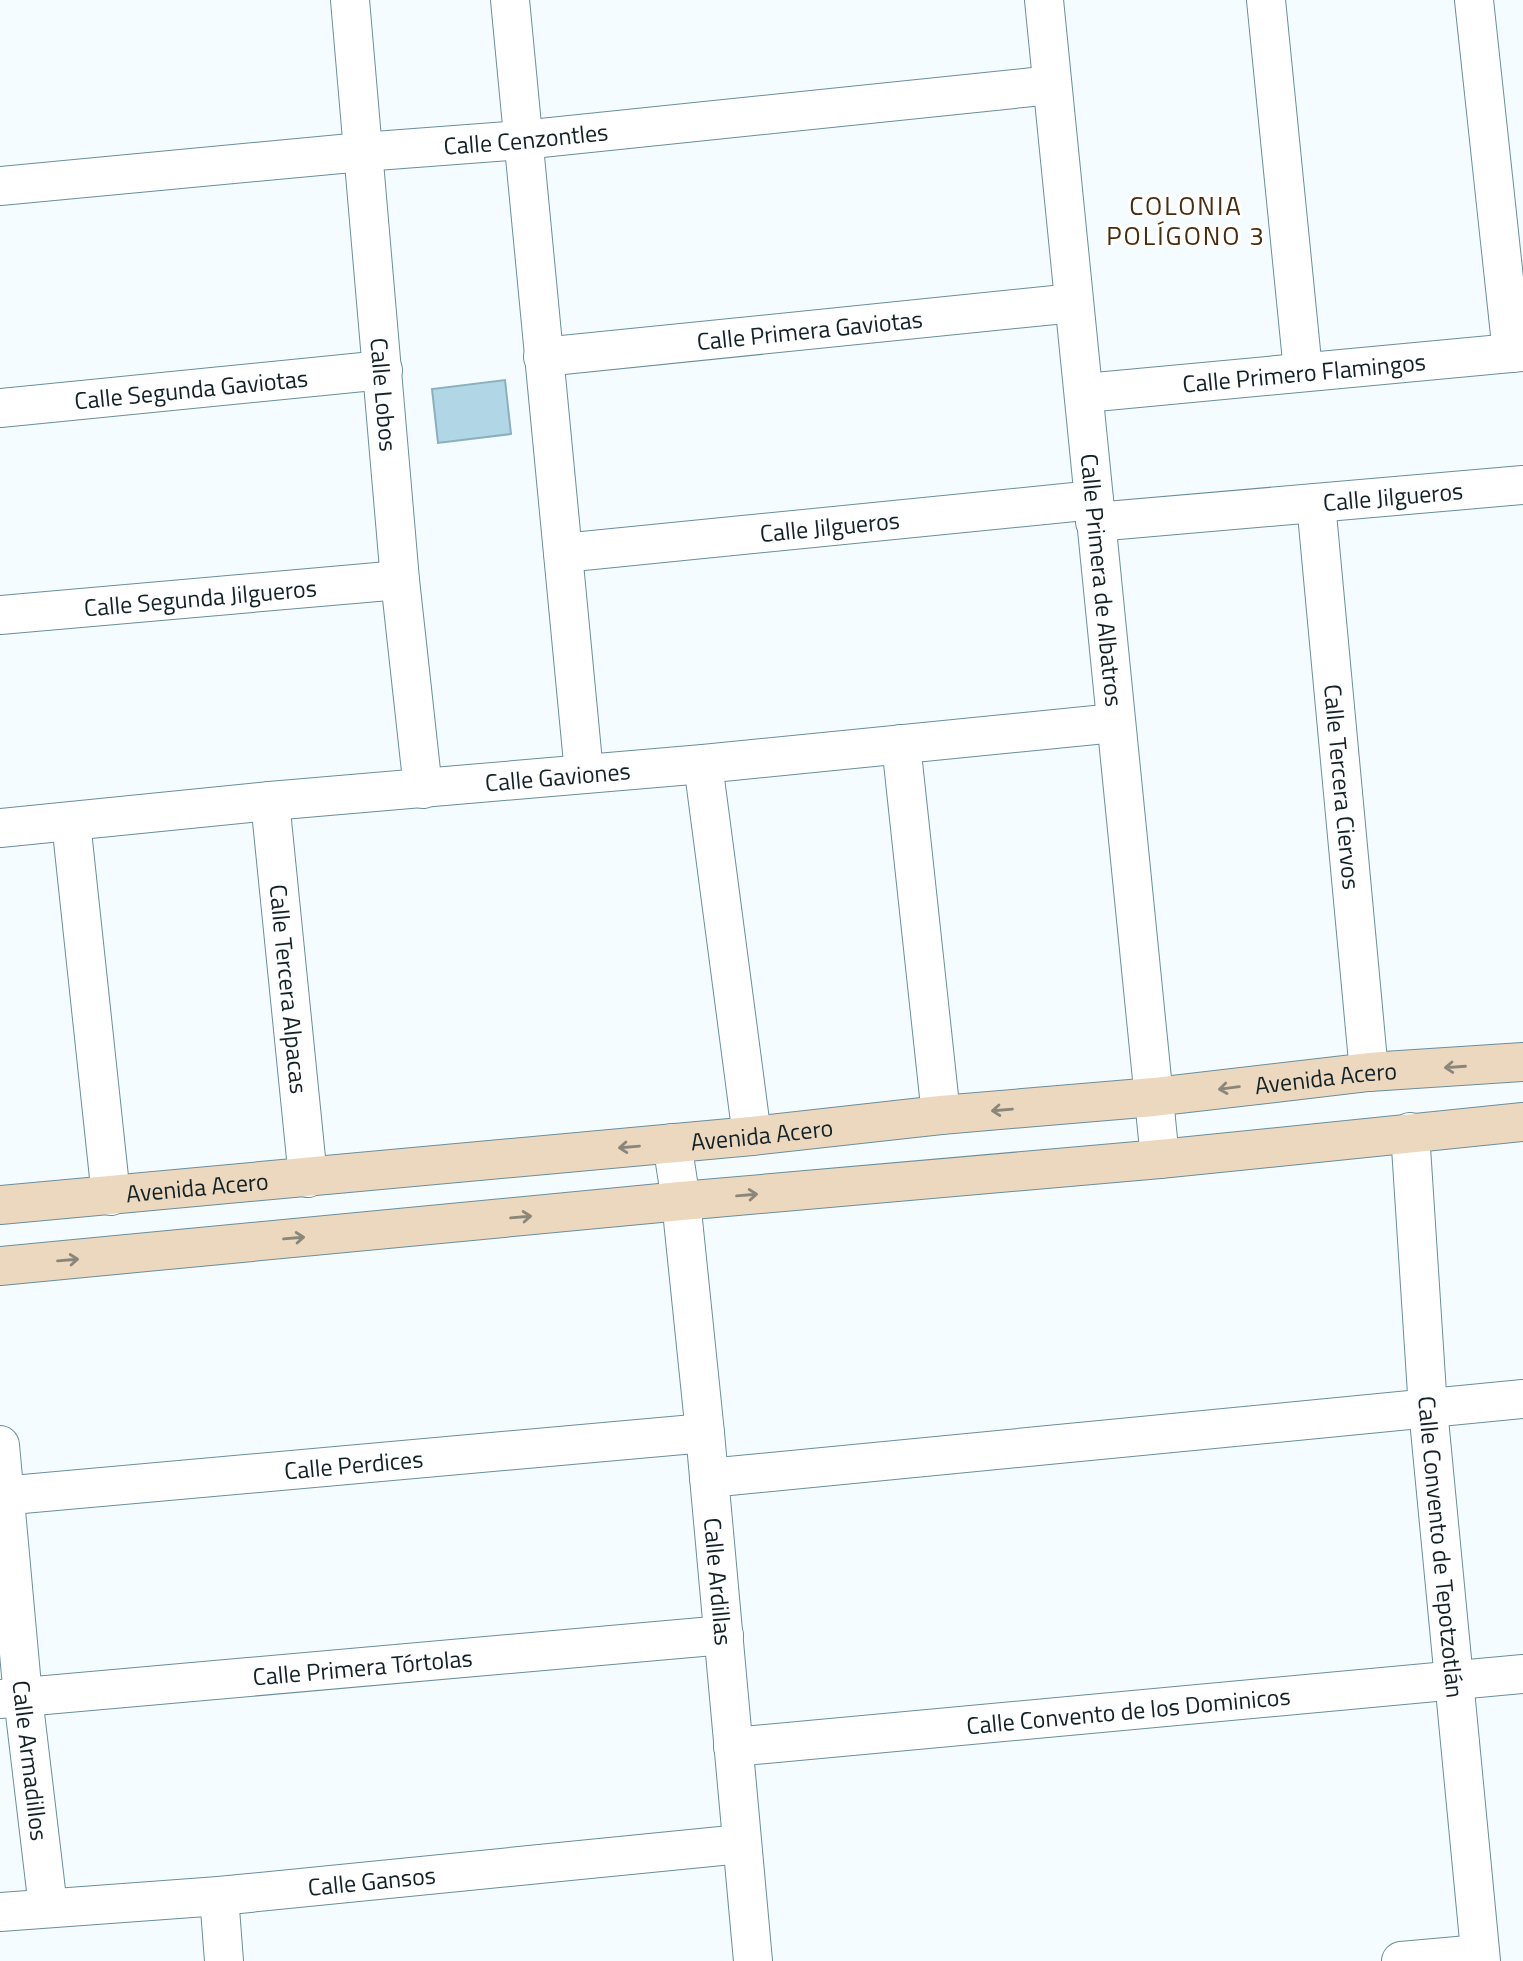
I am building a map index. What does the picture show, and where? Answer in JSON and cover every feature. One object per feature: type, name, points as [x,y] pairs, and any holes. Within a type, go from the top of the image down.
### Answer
[{"type":"street","name":"Calle Lobos","points":[[350,0],[400,580],[424,789]]},
{"type":"street","points":[[510,0],[584,773]]},
{"type":"street","name":"Calle Primera de Albatros","points":[[1044,0],[1160,1159]]},
{"type":"street","points":[[1266,0],[1303,371]]},
{"type":"street","points":[[1474,0],[1518,352]]},
{"type":"street","name":"Calle Cenzontles","points":[[0,186],[522,140],[1052,85]]},
{"type":"street","name":"Calle Primera Gaviotas","points":[[543,357],[1074,303]]},
{"type":"street","name":"Calle Primero Flamingos","points":[[1085,393],[1518,352]]},
{"type":"street","name":"Calle Segunda Gaviotas","points":[[0,408],[383,370]]},
{"type":"street","name":"Calle Jilgueros","points":[[563,552],[1095,511],[1316,503],[1523,486]]},
{"type":"street","name":"Calle Tercera Ciervos","points":[[1316,503],[1369,1072]]},
{"type":"street","name":"Calle Segunda Jilgueros","points":[[0,615],[400,580]]},
{"type":"street","name":"Calle Gaviones","points":[[0,828],[270,801],[704,764],[1115,723]]},
{"type":"street","points":[[901,744],[941,1115]]},
{"type":"street","points":[[704,764],[752,1136]]},
{"type":"street","name":"Calle Tercera Alpacas","points":[[270,801],[308,1178]]},
{"type":"street","points":[[71,822],[111,1196]]},
{"type":"street","name":"Avenida Acero","points":[[0,1205],[1154,1097],[1369,1072],[1523,1062]]},
{"type":"street","points":[[0,1266],[681,1201],[1160,1159],[1523,1122]]},
{"type":"street","name":"Calle Convento de Tepotzotlán","points":[[1410,1132],[1428,1409],[1480,1958]]},
{"type":"street","name":"Calle Ardillas","points":[[672,1143],[681,1201],[705,1433],[753,1961]]},
{"type":"street","points":[[709,1478],[1523,1399]]},
{"type":"street","name":"Calle Perdices","points":[[2,1495],[705,1433]]},
{"type":"street","name":"Calle Armadillos","points":[[0,1445],[12,1698],[48,1907]]},
{"type":"street","name":"Calle Primera Tórtolas","points":[[12,1698],[724,1635]]},
{"type":"street","name":"Calle Convento de los Dominicos","points":[[733,1747],[1523,1674]]},
{"type":"street","name":"Calle Gansos","points":[[0,1912],[219,1896],[741,1844]]},
{"type":"street","points":[[219,1896],[223,1961]]},
{"type":"street","points":[[1401,1961],[1480,1958]]},
{"type":"building","points":[[505,380],[511,434],[438,443],[432,389]]},
{"type":"district","name":"COLONIA POLÍGONO 3","points":[[1186,220]]}]
